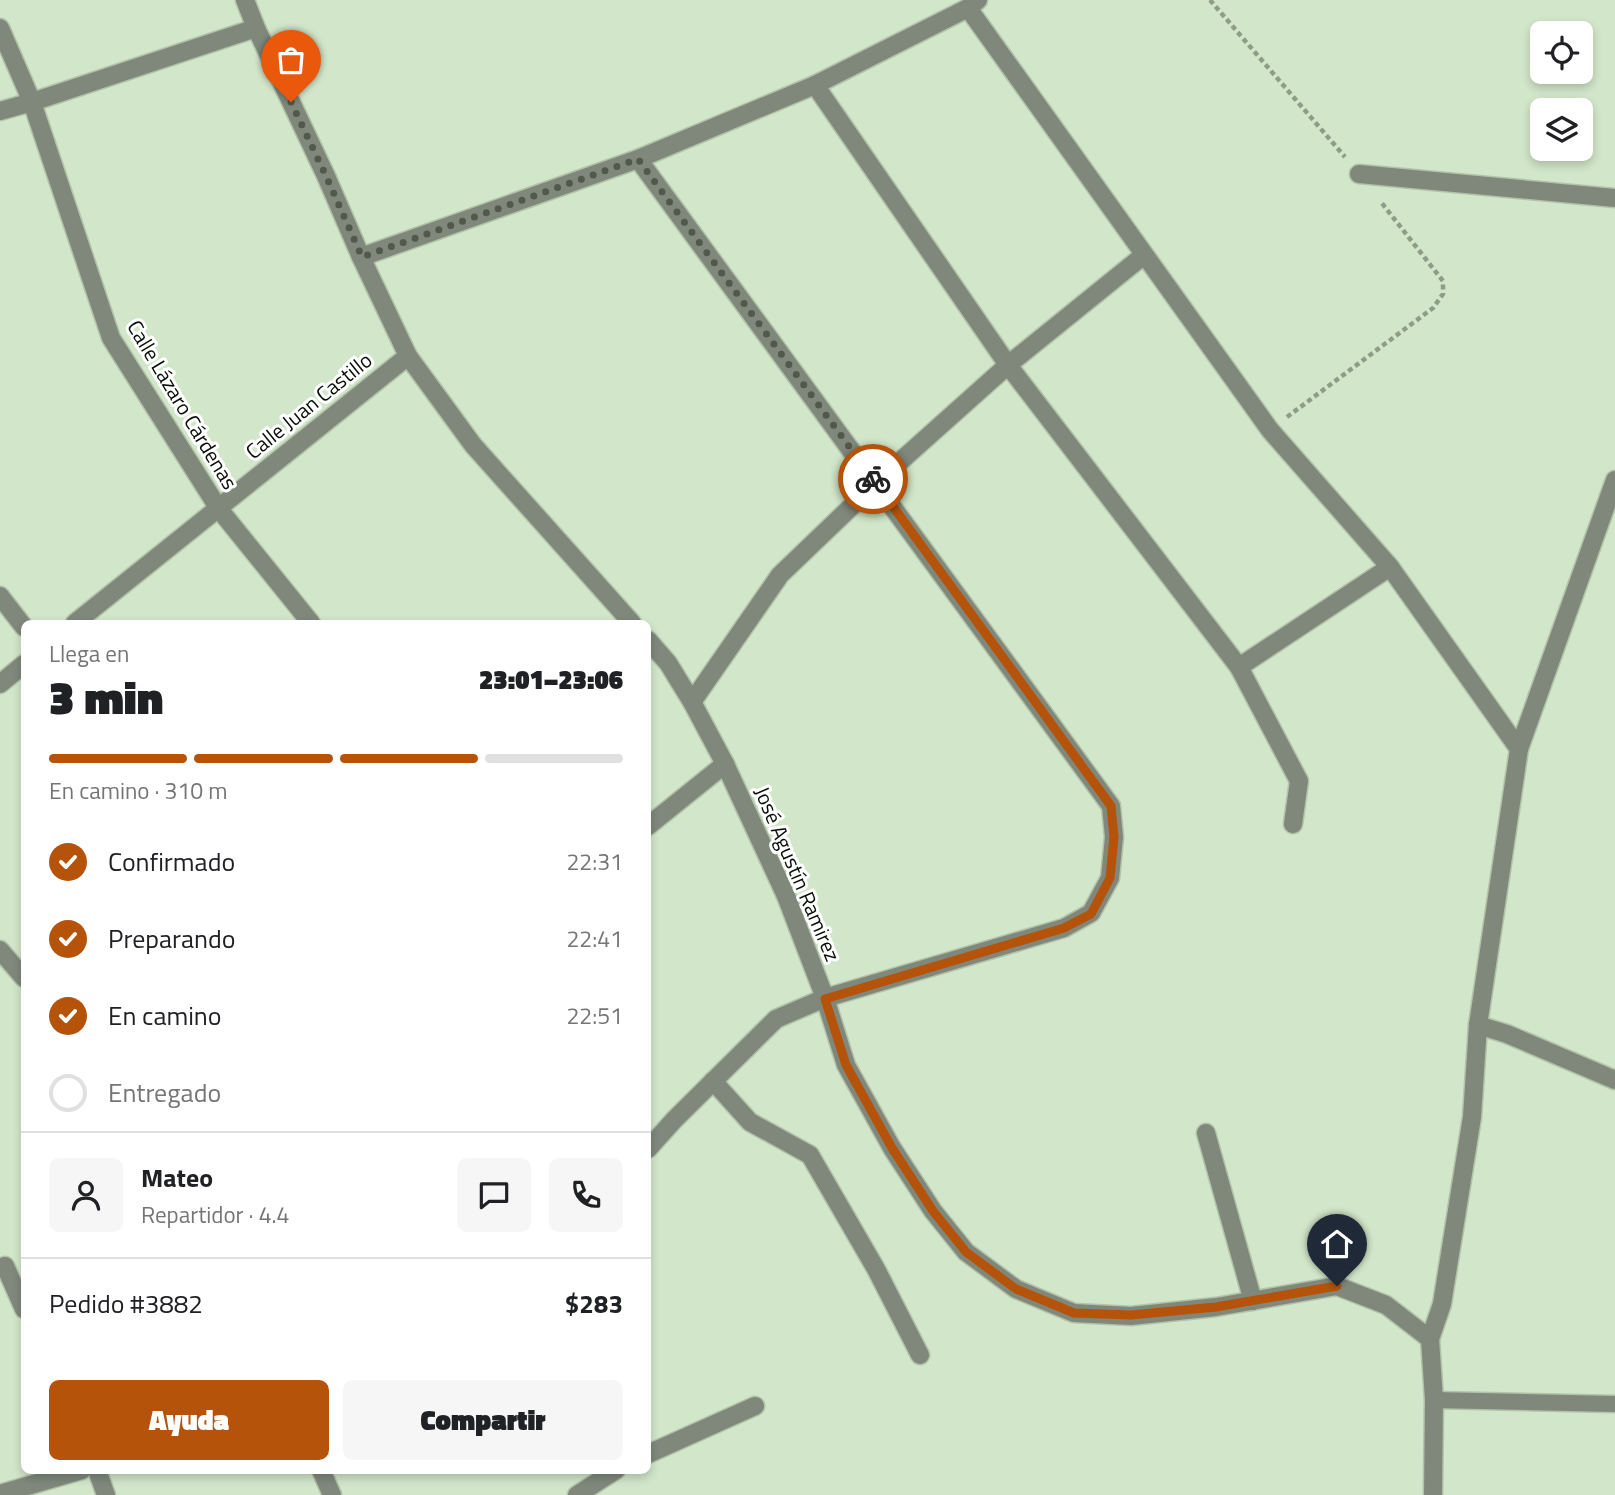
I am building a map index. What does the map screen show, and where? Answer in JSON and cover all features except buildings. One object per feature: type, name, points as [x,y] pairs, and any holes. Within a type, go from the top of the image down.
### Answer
[{"type":"street","points":[[245,0],[408,356],[474,445],[629,620]]},
{"type":"street","points":[[362,257],[638,159],[815,85],[973,4],[1144,255],[1270,430],[1390,567],[1519,749]]},
{"type":"street","name":"Calle Lázaro Cárdenas","points":[[0,28],[32,102],[111,338],[219,509],[309,620]]},
{"type":"street","points":[[0,111],[256,28]]},
{"type":"street","points":[[815,85],[1008,365],[1239,667],[1300,781],[1293,824]]},
{"type":"street","points":[[638,159],[1111,806],[1114,837],[1110,878],[1091,914],[1064,928],[825,999],[776,1019],[651,1146]]},
{"type":"street","points":[[1359,174],[1615,198]]},
{"type":"street","points":[[692,702],[780,575],[876,483],[1008,365],[1144,255]]},
{"type":"street","name":"Calle Juan Castillo","points":[[79,620],[408,356]]},
{"type":"street","points":[[1433,1495],[1434,1400],[1430,1339],[1442,1304],[1472,1117],[1478,1025],[1519,749],[1615,480]]},
{"type":"street","points":[[1239,667],[1390,567]]},
{"type":"street","points":[[0,596],[21,623]]},
{"type":"street","name":"José Agustín Ramirez","points":[[651,643],[668,663],[692,702],[725,764],[786,896],[825,999],[846,1065],[892,1148],[933,1211],[966,1252],[1016,1289],[1074,1313],[1131,1315],[1216,1307],[1337,1286],[1386,1304],[1430,1339]]},
{"type":"street","points":[[0,684],[21,666]]},
{"type":"street","points":[[651,824],[725,764]]},
{"type":"street","points":[[0,950],[21,974]]},
{"type":"street","points":[[1478,1025],[1507,1034],[1615,1080]]},
{"type":"street","points":[[713,1081],[750,1122],[810,1155],[876,1269],[920,1355]]},
{"type":"street","points":[[1206,1133],[1253,1301]]},
{"type":"street","points":[[5,1266],[21,1302]]},
{"type":"street","points":[[651,1453],[755,1406]]},
{"type":"street","points":[[0,1494],[68,1474]]},
{"type":"street","points":[[98,1474],[106,1495]]},
{"type":"street","points":[[323,1474],[332,1495]]},
{"type":"street","points":[[577,1495],[611,1474]]},
{"type":"lane","points":[[1434,1400],[1615,1404]]},
{"type":"path","points":[[1210,0],[1359,174],[1443,281],[1443,295],[1433,308],[1270,430]]},
{"type":"way so far","points":[[291,102],[362,257],[638,159],[873,479]]},
{"type":"route","points":[[873,479],[1111,806],[1114,837],[1110,878],[1091,914],[1064,928],[825,999],[846,1065],[892,1148],[933,1211],[966,1252],[1016,1289],[1074,1313],[1131,1315],[1216,1307],[1337,1286]]}]
